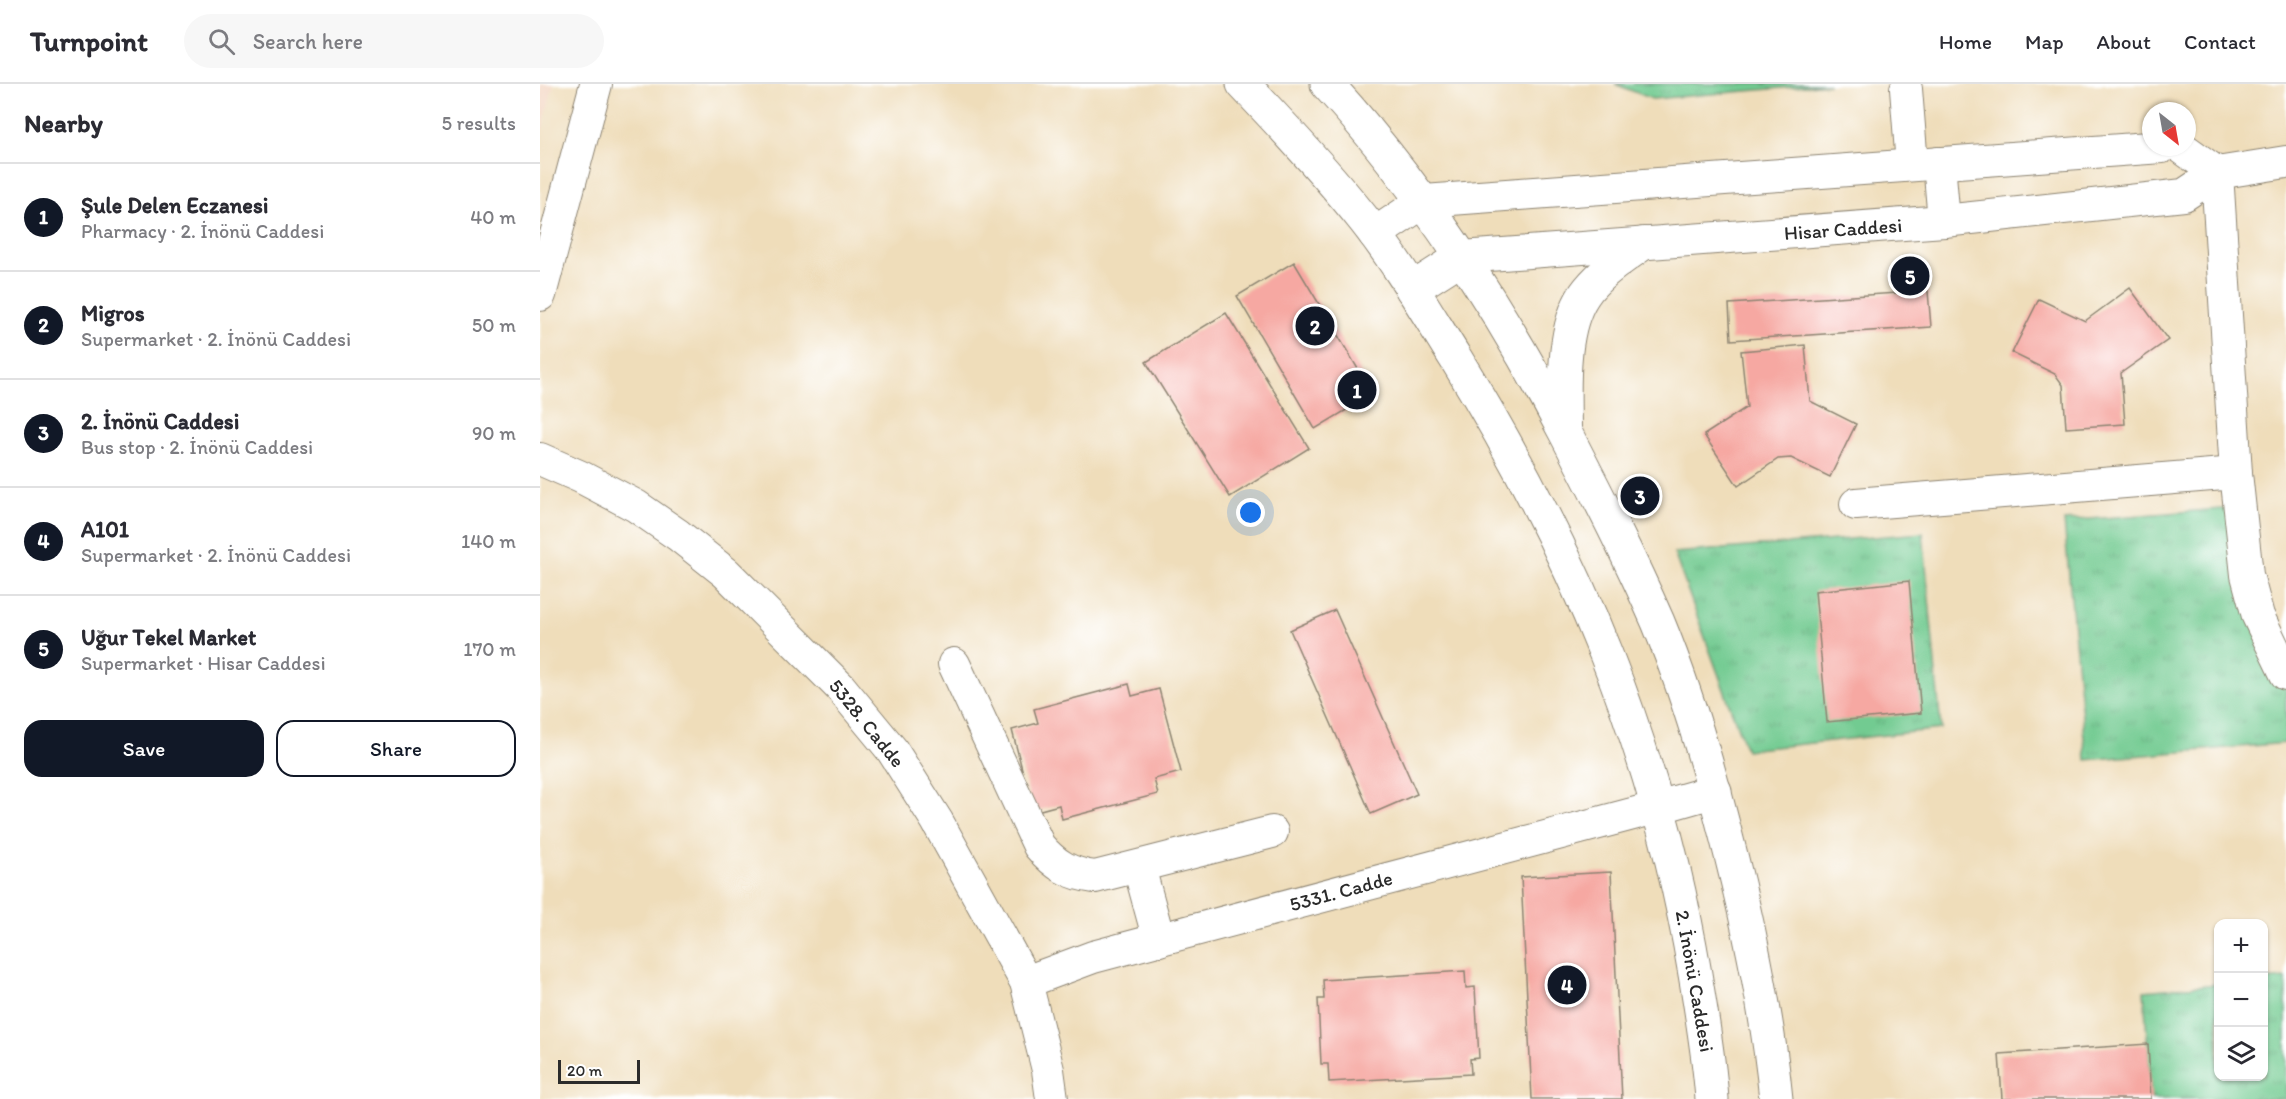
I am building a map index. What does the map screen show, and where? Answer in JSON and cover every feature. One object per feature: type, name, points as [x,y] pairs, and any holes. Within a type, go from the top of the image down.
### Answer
[{"type":"main road","name":"2. İnönü Caddesi","points":[[1243,84],[1317,165],[1375,234],[1490,414],[1565,557],[1598,630],[1630,714],[1659,807],[1690,945],[1709,1056],[1712,1099]]},
{"type":"main road","points":[[1327,84],[1424,201],[1462,257],[1516,345],[1565,432],[1622,543],[1658,624],[1688,705],[1715,791],[1758,967],[1771,1049],[1776,1099]]},
{"type":"main road","points":[[1375,234],[1424,201]]},
{"type":"main road","points":[[1412,289],[1462,257]]},
{"type":"main road","points":[[1659,807],[1715,791]]},
{"type":"street","points":[[540,295],[596,84]]},
{"type":"street","points":[[1906,89],[1944,221]]},
{"type":"street","points":[[1424,201],[2142,148]]},
{"type":"street","points":[[2193,156],[2217,173],[2236,473],[2247,575],[2258,616],[2286,674]]},
{"type":"street","name":"Hisar Caddesi","points":[[1462,257],[1944,221],[2184,195],[2217,173],[2286,162]]},
{"type":"street","points":[[1565,432],[1566,361],[1574,319],[1584,295],[1602,275],[1644,243]]},
{"type":"street","name":"5328. Cadde","points":[[540,459],[581,477],[636,506],[678,535],[726,573],[840,687],[892,750],[937,820],[1026,982],[1048,1070],[1052,1099]]},
{"type":"street","points":[[1856,504],[2236,473]]},
{"type":"street","points":[[954,664],[1039,846],[1050,859],[1063,868],[1078,875],[1095,877],[1272,832]]},
{"type":"street","name":"5331. Cadde","points":[[1026,982],[1093,957],[1659,807]]},
{"type":"street","points":[[1139,867],[1159,940]]},
{"type":"shaded area","points":[[540,84],[554,84],[540,139]]},
{"type":"green space","points":[[1615,84],[1830,84],[1652,99]]},
{"type":"green space","points":[[2234,508],[2282,684],[2286,690],[2286,743],[2086,760],[2064,521]]},
{"type":"green space","points":[[1923,533],[1941,729],[1746,750],[1674,553]]},
{"type":"green space","points":[[2286,978],[2286,1099],[2151,1099],[2144,991],[2214,984],[2214,1081],[2268,1081],[2268,980]]},
{"type":"building","points":[[1294,262],[1373,394],[1315,429],[1237,296]]},
{"type":"building","points":[[2130,288],[2168,340],[2121,373],[2125,424],[2066,428],[2063,385],[2055,374],[2012,353],[2039,299],[2085,321]]},
{"type":"building","points":[[1928,291],[1931,327],[1731,340],[1729,304]]},
{"type":"building","points":[[1226,313],[1309,448],[1230,497],[1146,362]]},
{"type":"building","points":[[1805,345],[1810,401],[1856,424],[1830,477],[1791,458],[1778,459],[1738,486],[1704,435],[1747,407],[1741,351]]},
{"type":"building","points":[[1909,581],[1921,713],[1827,722],[1815,591]]},
{"type":"building","points":[[1335,610],[1417,794],[1371,814],[1290,630]]},
{"type":"building","points":[[1129,684],[1132,696],[1159,689],[1181,772],[1154,779],[1158,794],[1062,819],[1059,805],[1033,812],[1012,730],[1038,723],[1034,709]]},
{"type":"building","points":[[1611,872],[1622,1099],[1532,1099],[1521,877]]},
{"type":"building","points":[[1465,971],[1466,988],[1475,987],[1479,1058],[1470,1059],[1471,1074],[1329,1082],[1328,1064],[1321,1064],[1318,999],[1324,999],[1323,980]]},
{"type":"building","points":[[2148,1044],[2151,1099],[2002,1099],[1999,1054]]},
{"type":"place","name":"Uğur Tekel Market","points":[[1910,276]]},
{"type":"place","name":"Migros","points":[[1315,326]]},
{"type":"place","name":"Şule Delen Eczanesi","points":[[1357,390]]},
{"type":"place","name":"2. İnönü Caddesi","points":[[1640,496]]},
{"type":"place","name":"A101","points":[[1567,985]]}]
